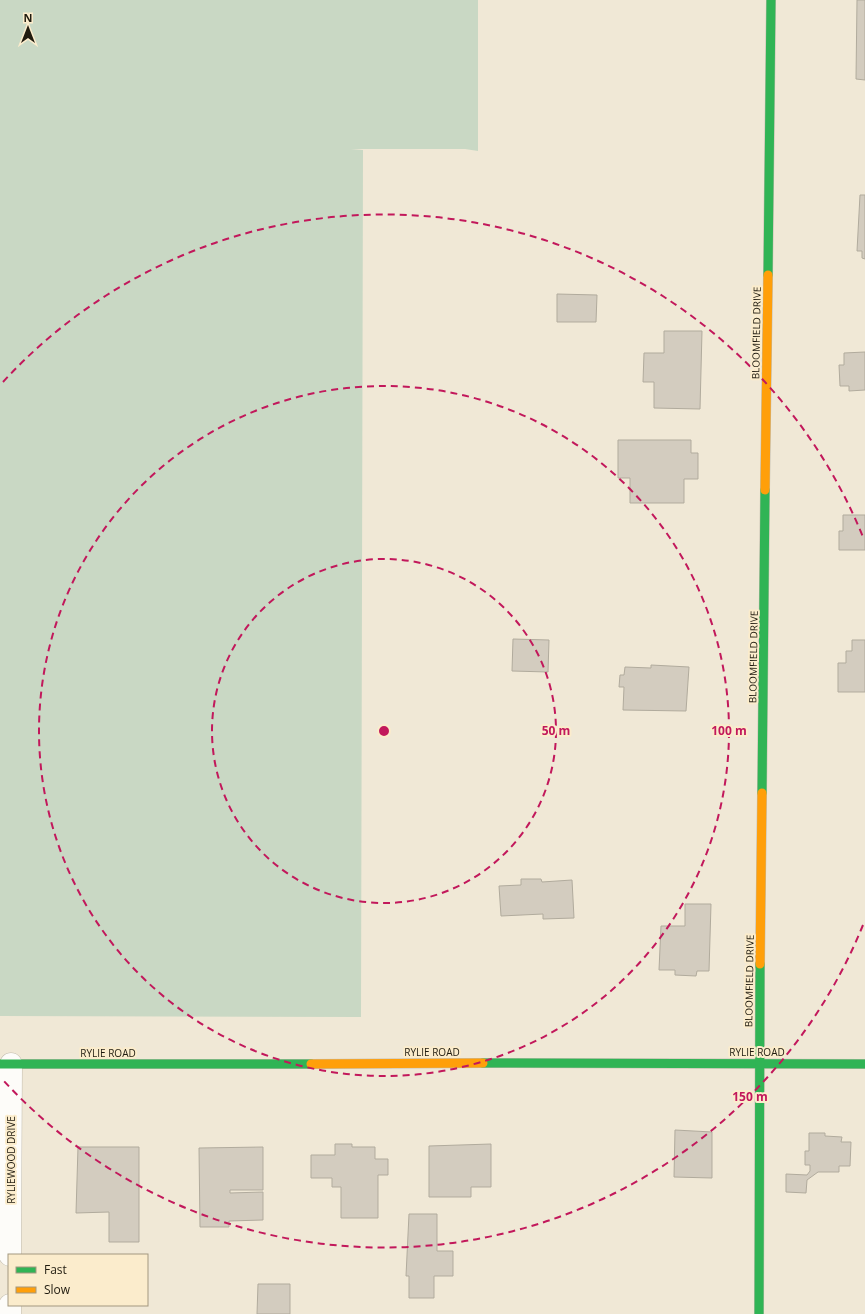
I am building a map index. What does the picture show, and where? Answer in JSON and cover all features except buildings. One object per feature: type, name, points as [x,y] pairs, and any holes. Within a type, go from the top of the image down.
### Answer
[{"type":"street","name":"BLOOMFIELD DRIVE","points":[[759,1314],[759,1063],[771,0]]},
{"type":"street","name":"RYLIE ROAD","points":[[5,1064],[865,1064]]},
{"type":"street","name":"RYLIEWOOD DRIVE","points":[[5,1064],[10,1254]]},
{"type":"green space","points":[[0,0],[478,0],[478,151],[465,149],[351,149],[363,150],[361,1017],[0,1016]]},
{"type":"traffic: fast","points":[[768,275],[771,0]]},
{"type":"traffic: fast","points":[[762,793],[765,490]]},
{"type":"traffic: fast","points":[[759,1314],[760,964]]},
{"type":"traffic: fast","points":[[483,1063],[865,1064]]},
{"type":"traffic: fast","points":[[0,1064],[311,1064]]},
{"type":"traffic: slow","points":[[765,490],[768,275]]},
{"type":"traffic: slow","points":[[760,964],[762,793]]},
{"type":"traffic: slow","points":[[311,1064],[483,1063]]}]
